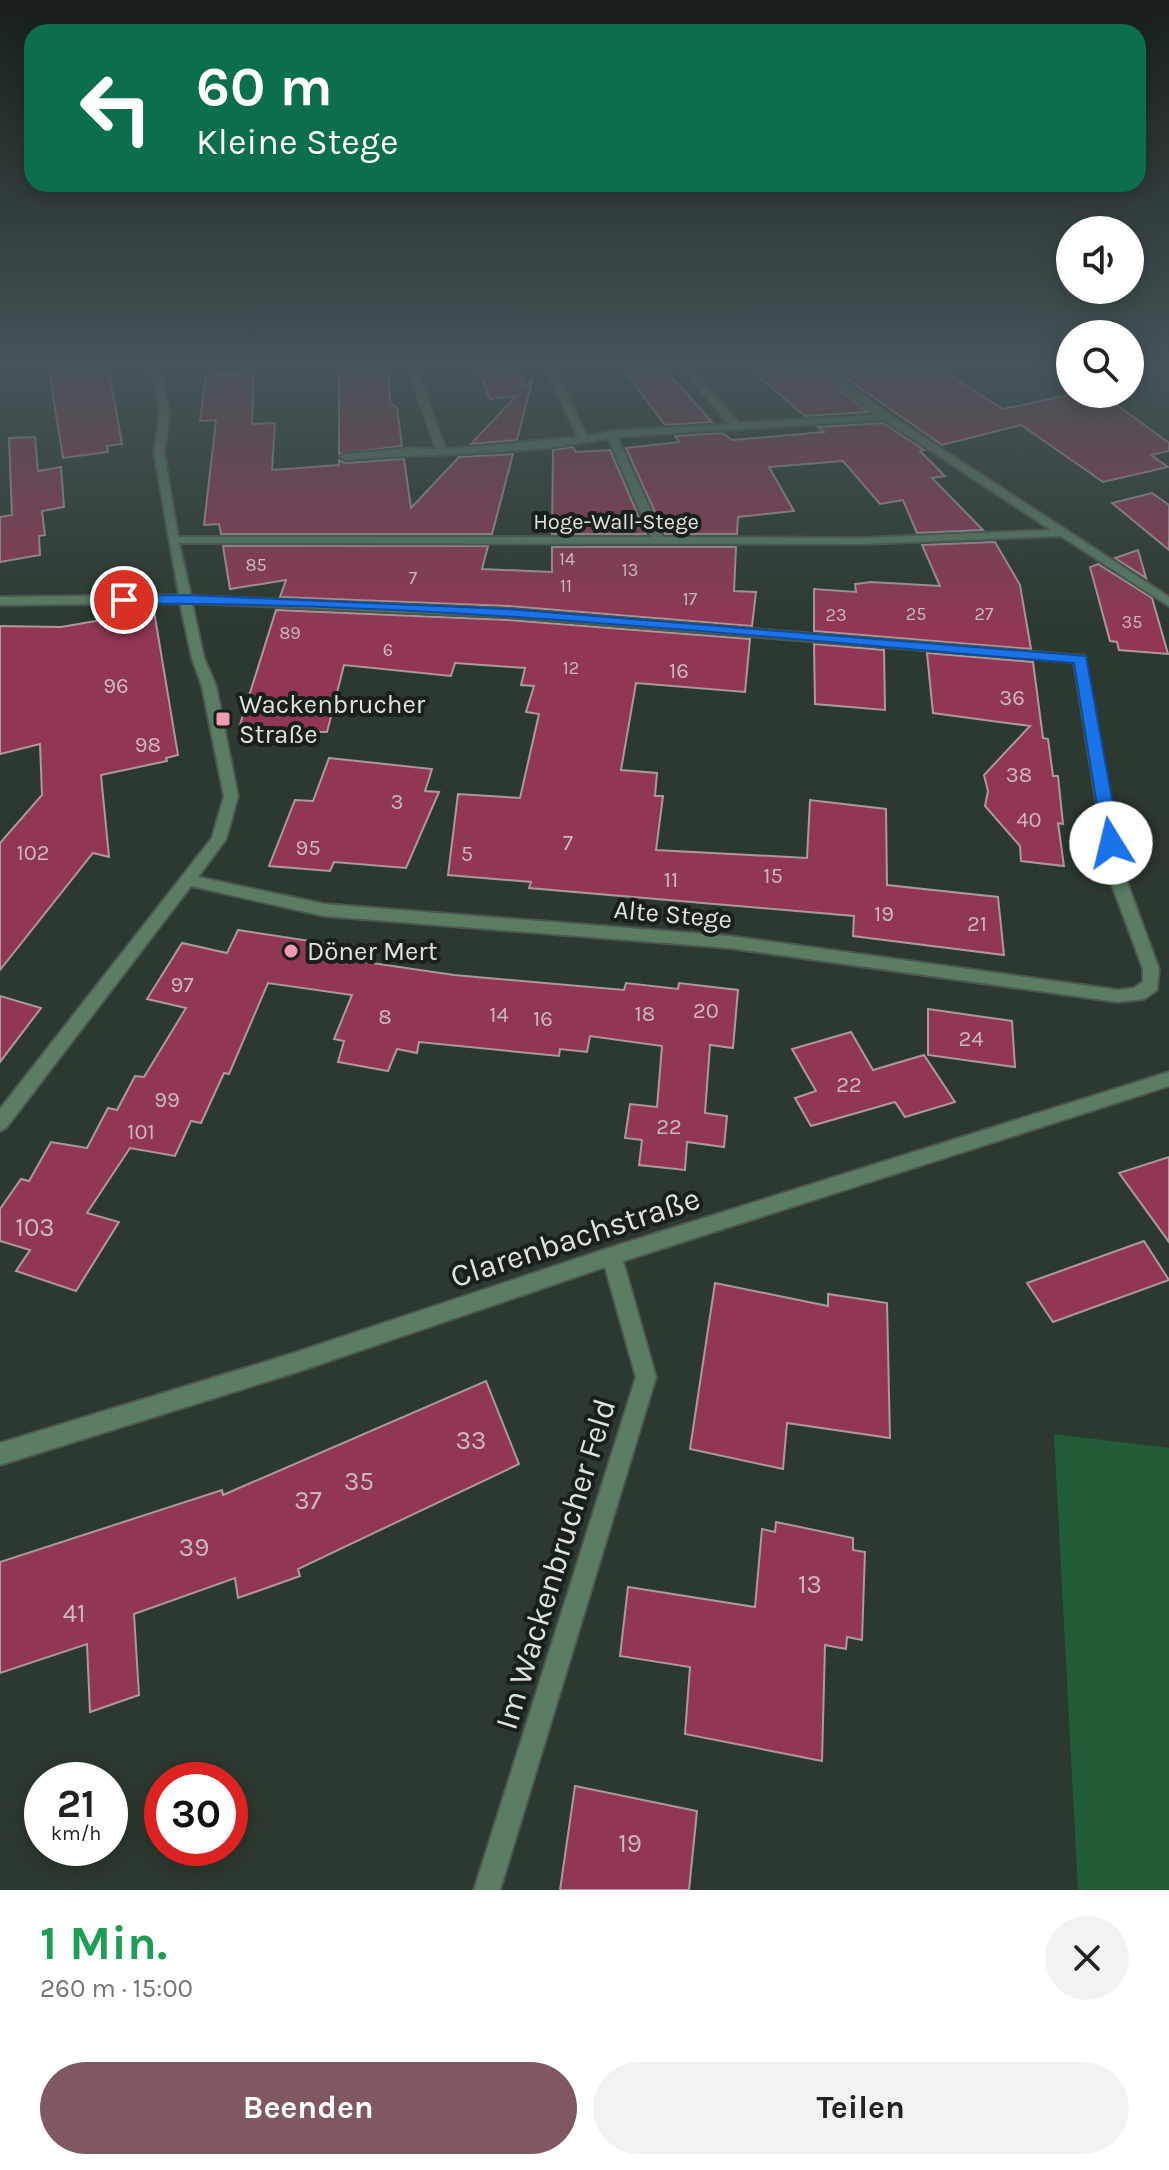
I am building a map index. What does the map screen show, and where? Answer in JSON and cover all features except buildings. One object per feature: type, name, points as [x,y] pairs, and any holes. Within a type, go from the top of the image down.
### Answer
[{"type":"street","points":[[0,1123],[219,839],[231,796],[209,686],[198,658],[173,540],[159,453]]},
{"type":"street","points":[[345,457],[387,453]]},
{"type":"street","points":[[620,453],[659,542]]},
{"type":"street","points":[[940,453],[1169,602]]},
{"type":"street","name":"Hoge-Wall-Stege","points":[[173,540],[862,541],[1060,533]]},
{"type":"street","points":[[0,601],[186,599]]},
{"type":"street","name":"Alte Stege","points":[[186,599],[508,613],[1080,659],[1116,874],[1151,969],[1151,985],[1138,994],[1118,996],[729,942],[324,910],[188,880]]},
{"type":"street","name":"Clarenbachstraße","points":[[0,1454],[294,1363],[612,1256],[1169,1079]]},
{"type":"street","name":"Im Wackenbrucher Feld","points":[[487,1890],[646,1377],[612,1256]]},
{"type":"green space","points":[[1054,1434],[1169,1448],[1169,1890],[1078,1890]]},
{"type":"place","name":"Wackenbrucher Straße","points":[[223,719]]},
{"type":"place","name":"Döner Mert","points":[[291,951]]},
{"type":"route","points":[[124,600],[186,599],[508,613],[1080,659],[1111,843]]}]
